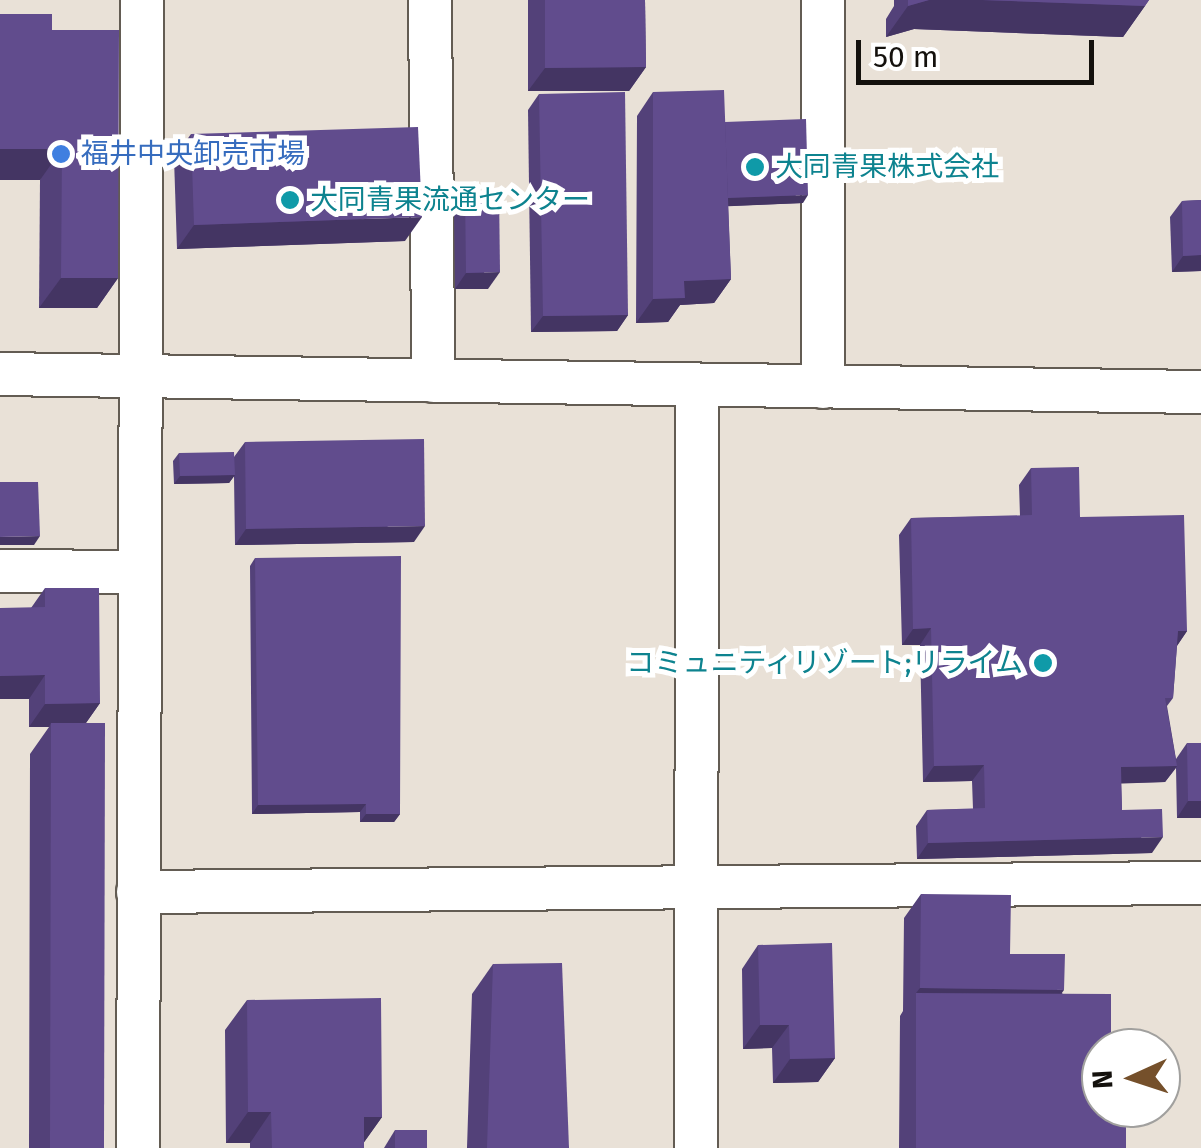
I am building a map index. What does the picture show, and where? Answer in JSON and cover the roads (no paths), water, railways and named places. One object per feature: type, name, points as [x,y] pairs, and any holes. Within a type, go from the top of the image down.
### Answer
[{"type":"street","points":[[138,1148],[142,0]]},
{"type":"street","points":[[430,0],[433,380]]},
{"type":"street","points":[[823,0],[823,387]]},
{"type":"street","points":[[0,374],[1201,392]]},
{"type":"street","points":[[696,1148],[697,386]]},
{"type":"street","points":[[0,571],[138,572]]},
{"type":"street","points":[[138,892],[1201,883]]},
{"type":"place","name":"福井中央卸売市場","points":[[61,154]]},
{"type":"place","name":"大同青果株式会社","points":[[755,167]]},
{"type":"place","name":"大同青果流通センター","points":[[290,200]]},
{"type":"place","name":"コミュニティリゾート;リライム","points":[[1043,663]]}]
